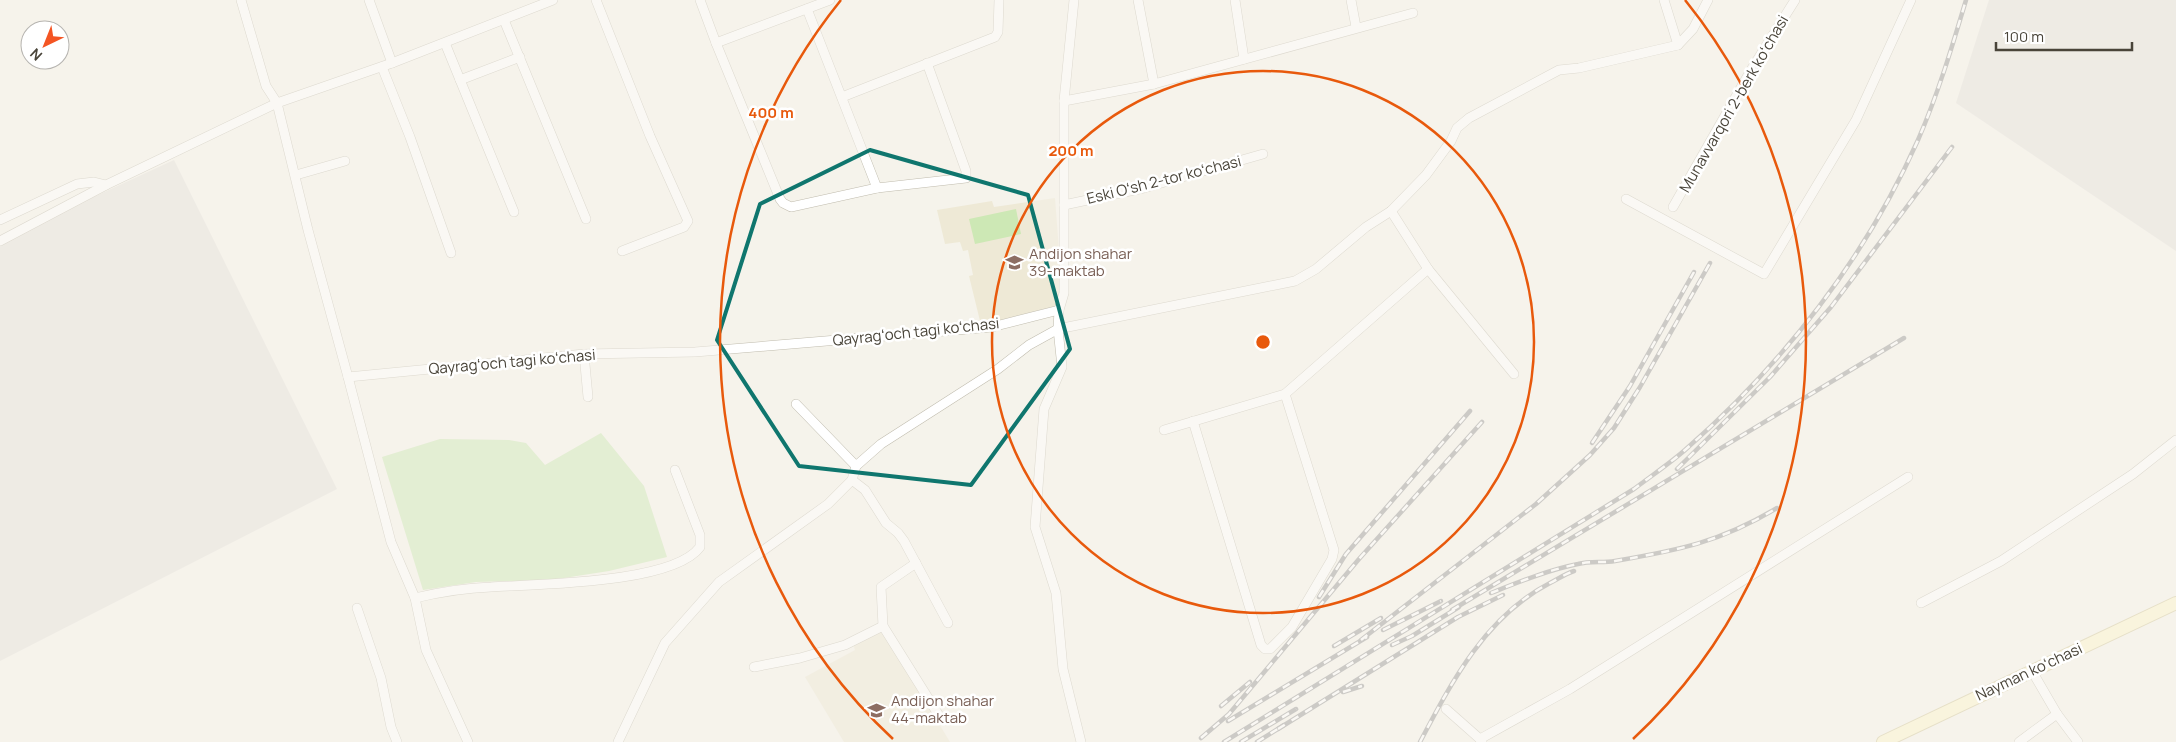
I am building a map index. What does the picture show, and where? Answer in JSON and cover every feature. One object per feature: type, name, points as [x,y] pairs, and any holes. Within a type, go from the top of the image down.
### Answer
[{"type":"main road","name":"Nayman koʻchasi","points":[[1882,742],[2176,603]]},
{"type":"street","points":[[241,0],[266,86],[277,103],[308,230],[390,542],[415,598],[426,650],[468,742]]},
{"type":"street","points":[[369,0],[392,63]]},
{"type":"street","points":[[0,241],[106,185],[277,103],[382,67],[553,0]]},
{"type":"street","points":[[596,0],[650,136],[688,221],[684,227],[622,251]]},
{"type":"street","points":[[700,0],[780,199],[783,204],[791,207],[877,188],[966,178],[966,171],[928,63]]},
{"type":"street","points":[[716,43],[830,0]]},
{"type":"street","points":[[842,97],[995,37],[998,32],[999,0]]},
{"type":"street","points":[[1074,0],[1064,102],[1064,294],[1059,310],[1058,329],[1062,367],[1044,408],[1035,527],[1056,593],[1063,669],[1081,742]]},
{"type":"street","points":[[1138,0],[1154,84]]},
{"type":"street","points":[[1235,0],[1244,60]]},
{"type":"street","points":[[1351,0],[1356,27]]},
{"type":"street","points":[[1664,0],[1678,45]]},
{"type":"street","points":[[618,742],[665,643],[719,582],[828,504],[852,480],[856,466],[892,437],[998,369],[1029,346],[1058,329],[1295,281],[1316,269],[1366,226],[1391,211],[1426,175],[1451,141],[1457,128],[1470,118],[1558,70],[1579,68],[1678,45],[1693,29],[1708,0]]},
{"type":"street","name":"Munavvarqori 2-berk koʻchasi","points":[[1673,208],[1751,70],[1795,0]]},
{"type":"street","points":[[1626,199],[1764,274],[1856,120],[1911,0]]},
{"type":"street","points":[[807,9],[877,188]]},
{"type":"street","points":[[1064,102],[1154,84],[1356,27],[1413,13]]},
{"type":"street","points":[[504,20],[586,219]]},
{"type":"street","points":[[445,43],[514,212]]},
{"type":"street","points":[[460,80],[520,57]]},
{"type":"street","points":[[382,67],[410,136],[451,253]]},
{"type":"street","name":"Eski Oʻsh 2-tor koʻchasi","points":[[1064,205],[1144,188],[1263,154]]},
{"type":"street","points":[[296,175],[345,161]]},
{"type":"street","points":[[0,220],[77,184],[94,182],[106,185]]},
{"type":"street","points":[[1391,211],[1428,269],[1514,374]]},
{"type":"street","points":[[1164,430],[1285,394],[1428,269]]},
{"type":"street","name":"Qayragʻoch tagi koʻchasi","points":[[348,377],[584,354],[695,352],[992,327],[1059,310]]},
{"type":"street","points":[[584,354],[588,397]]},
{"type":"street","points":[[1193,421],[1261,645],[1265,649],[1270,649],[1292,627],[1332,559],[1334,550],[1285,394]]},
{"type":"street","points":[[796,404],[856,466]]},
{"type":"street","points":[[1921,603],[2001,561],[2133,474],[2176,440]]},
{"type":"street","points":[[415,598],[488,587],[550,585],[640,575],[689,558],[700,547],[700,535],[675,470]]},
{"type":"street","points":[[1446,709],[1481,740],[1570,689],[1908,478]]},
{"type":"street","points":[[852,480],[865,490],[886,523],[898,533],[948,623]]},
{"type":"street","points":[[916,563],[881,587],[883,626],[938,714]]},
{"type":"street","points":[[356,608],[381,678],[391,727],[397,742]]},
{"type":"street","points":[[754,667],[800,658],[845,645],[883,626]]},
{"type":"street","points":[[2032,671],[2057,714],[2078,742]]},
{"type":"street","points":[[2020,742],[2057,714]]},
{"type":"highlighted area","points":[[870,150],[1028,195],[1070,349],[971,485],[799,466],[717,340],[760,204]]},
{"type":"shaded area","points":[[1989,0],[2176,0],[2176,251],[1956,103]]},
{"type":"shaded area","points":[[174,160],[337,489],[0,661],[0,240]]},
{"type":"shaded area","name":"Andijon shahar 39-maktab","points":[[1055,198],[1062,289],[1059,290],[1059,305],[981,325],[969,276],[973,275],[968,250],[963,251],[960,242],[945,244],[937,210],[992,201],[994,207]]},
{"type":"shaded area","name":"Andijon shahar 44-maktab","points":[[883,631],[950,742],[844,742],[805,677],[855,650],[853,644]]},
{"type":"green space","points":[[1016,209],[1021,234],[975,244],[969,219]]},
{"type":"green space","points":[[601,433],[644,486],[667,557],[609,571],[551,580],[476,582],[423,590],[382,457],[440,439],[509,440],[526,443],[545,465]]},
{"type":"railway","points":[[1224,742],[1634,489],[1679,455],[1721,417],[1788,345],[1847,268],[1873,227],[1897,184],[1925,123],[1966,0]]},
{"type":"railway","points":[[1677,469],[1770,377],[1831,307],[1952,147]]},
{"type":"railway","points":[[1361,640],[1536,504],[1590,455],[1614,428],[1640,387],[1710,263]]},
{"type":"railway","points":[[1592,443],[1630,386],[1694,272]]},
{"type":"railway","points":[[1452,610],[1904,338]]},
{"type":"railway","points":[[1319,597],[1346,554],[1470,411]]},
{"type":"railway","points":[[1201,738],[1229,714],[1359,559],[1482,422]]},
{"type":"railway","points":[[1491,593],[1534,577],[1583,563],[1610,562],[1699,543],[1737,529],[1777,508]]},
{"type":"railway","points":[[1420,742],[1458,674],[1489,632],[1507,613],[1527,597],[1574,571]]},
{"type":"railway","points":[[1278,729],[1458,617],[1503,595]]},
{"type":"railway","points":[[1383,630],[1441,601]]},
{"type":"railway","points":[[1392,645],[1412,636],[1459,607]]},
{"type":"railway","points":[[1334,646],[1381,618]]},
{"type":"railway","points":[[1228,721],[1367,637]]},
{"type":"railway","points":[[1221,706],[1250,682]]},
{"type":"railway","points":[[1343,692],[1362,686]]},
{"type":"railway","points":[[1241,742],[1296,709]]},
{"type":"railway","points":[[1257,742],[1284,725]]},
{"type":"place","name":"Andijon shahar 39-maktab","points":[[1015,263]]},
{"type":"place","name":"Andijon shahar 44-maktab","points":[[877,710]]}]
